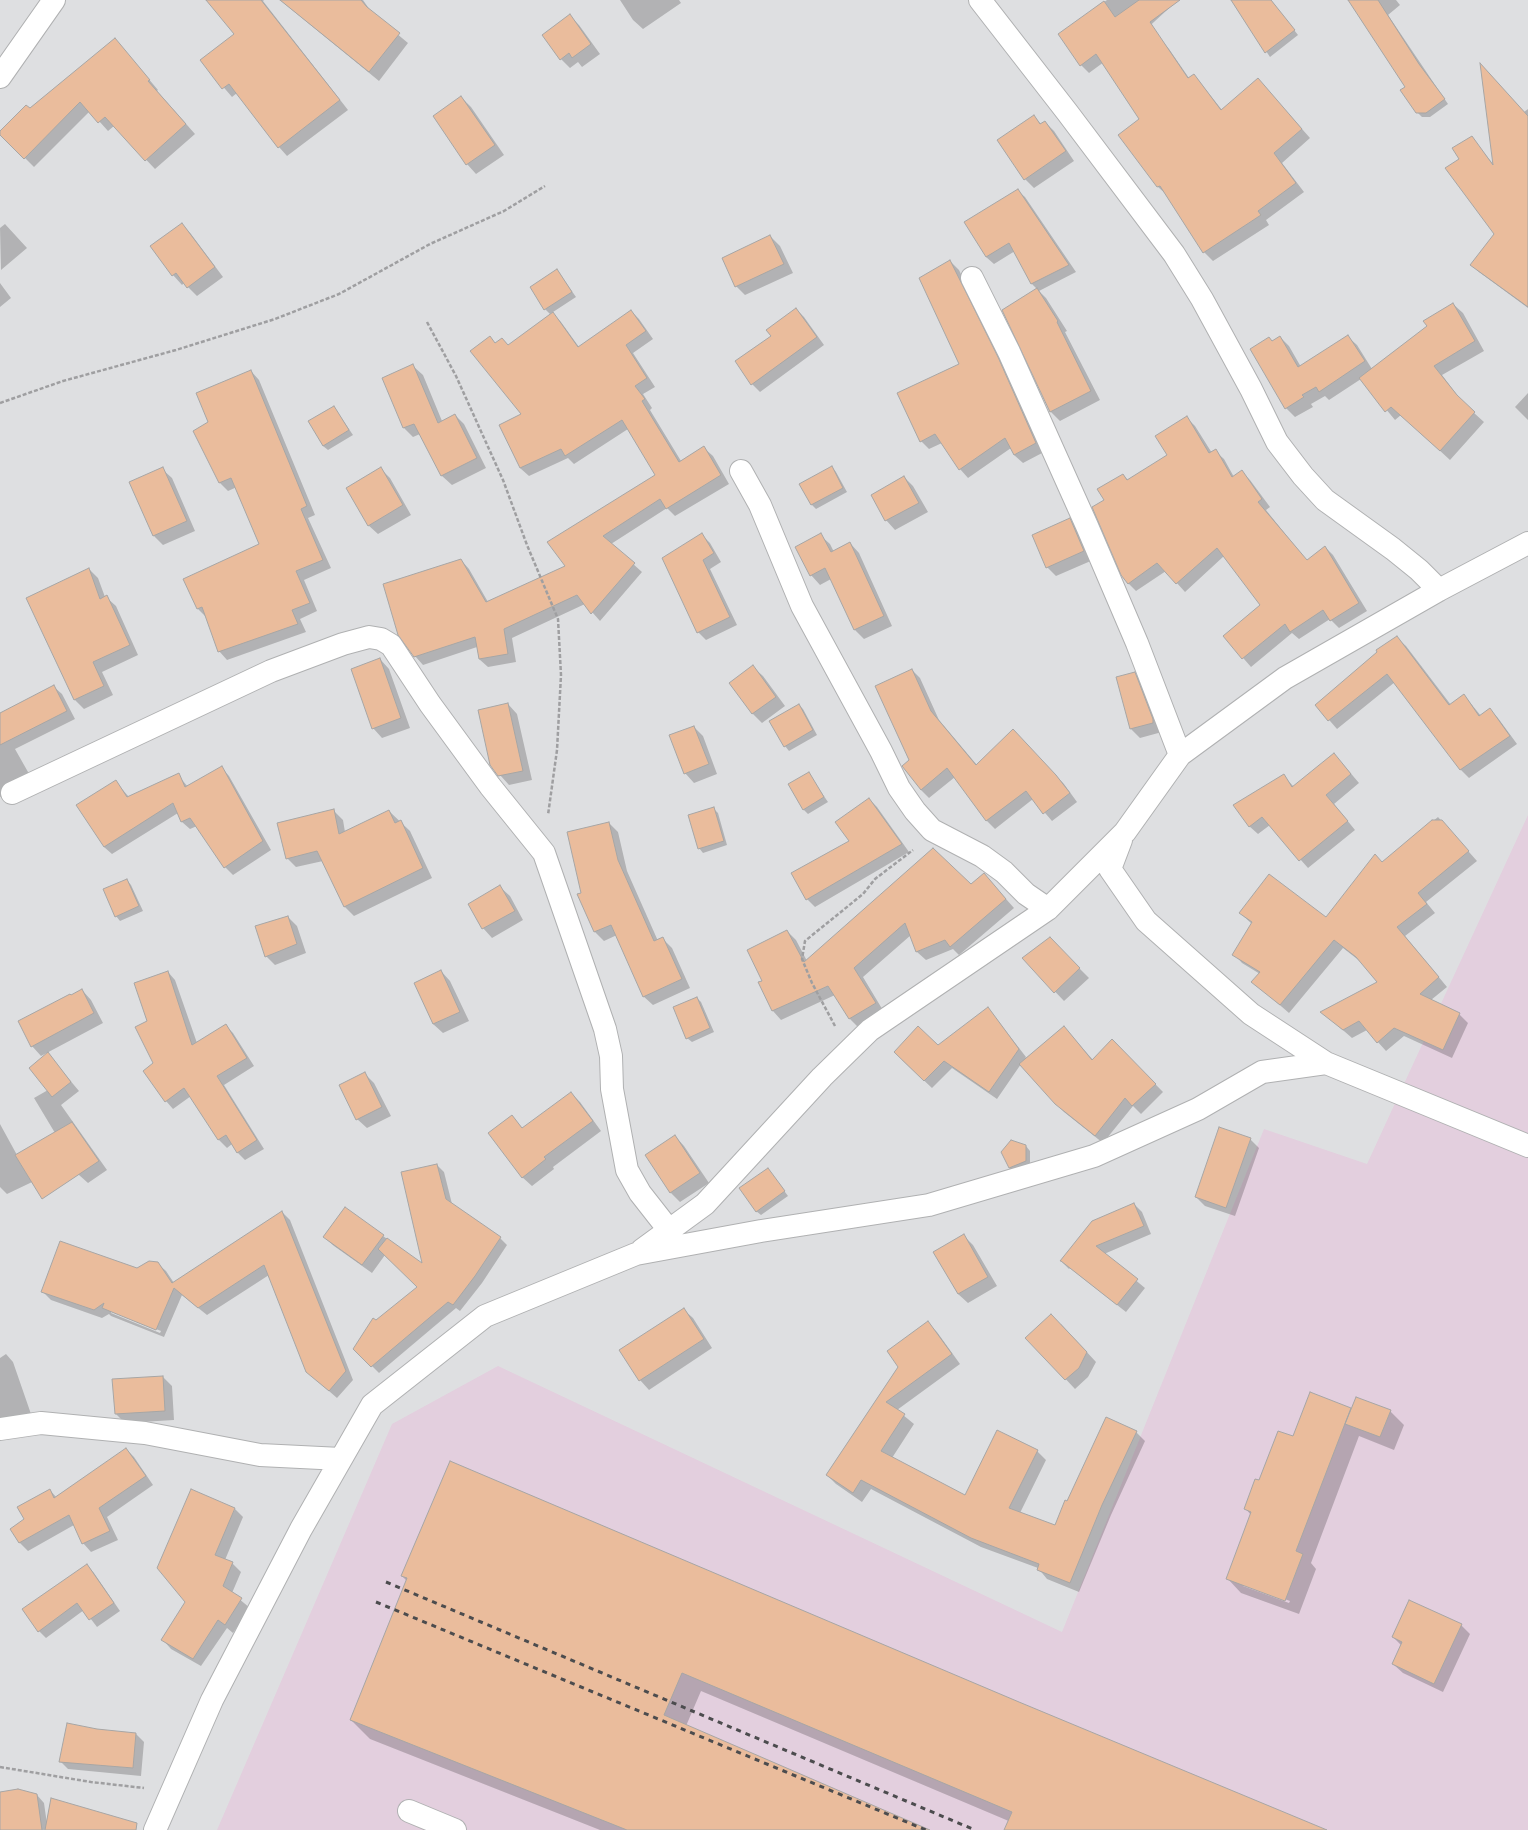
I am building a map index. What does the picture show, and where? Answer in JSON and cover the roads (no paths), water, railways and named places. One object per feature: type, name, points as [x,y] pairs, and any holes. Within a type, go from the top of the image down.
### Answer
[{"type":"street","points":[[0,78],[54,0]]},
{"type":"street","points":[[980,0],[1174,254],[1202,299],[1251,389],[1277,442],[1303,476],[1325,500],[1393,549],[1419,570],[1439,590]]},
{"type":"street","points":[[972,278],[1009,352],[1086,526],[1145,664],[1180,755]]},
{"type":"street","points":[[741,471],[760,505],[802,606],[881,751],[899,788],[915,811],[932,830],[982,856],[1004,872],[1026,894],[1048,909]]},
{"type":"street","points":[[636,1254],[705,1204],[822,1077],[870,1030],[1048,909],[1124,832],[1180,755],[1285,678],[1439,590],[1528,543]]},
{"type":"street","points":[[12,792],[271,671],[343,644],[370,637],[381,639],[391,645],[430,704],[490,786],[544,853],[605,1029],[611,1056],[612,1089],[627,1170],[640,1193],[669,1230]]},
{"type":"street","points":[[1124,832],[1110,869],[1146,921],[1251,1014],[1326,1063],[1528,1146]]},
{"type":"street","points":[[155,1830],[173,1792],[212,1700],[301,1529],[372,1404],[485,1316],[636,1254],[761,1231],[929,1205],[1094,1156],[1198,1108],[1262,1072],[1326,1063]]},
{"type":"street","points":[[0,1428],[41,1423],[145,1432],[260,1455],[341,1459]]},
{"type":"street","points":[[409,1811],[455,1830]]},
{"type":"railway","points":[[386,1582],[975,1830]]},
{"type":"railway","points":[[376,1602],[926,1830]]}]
